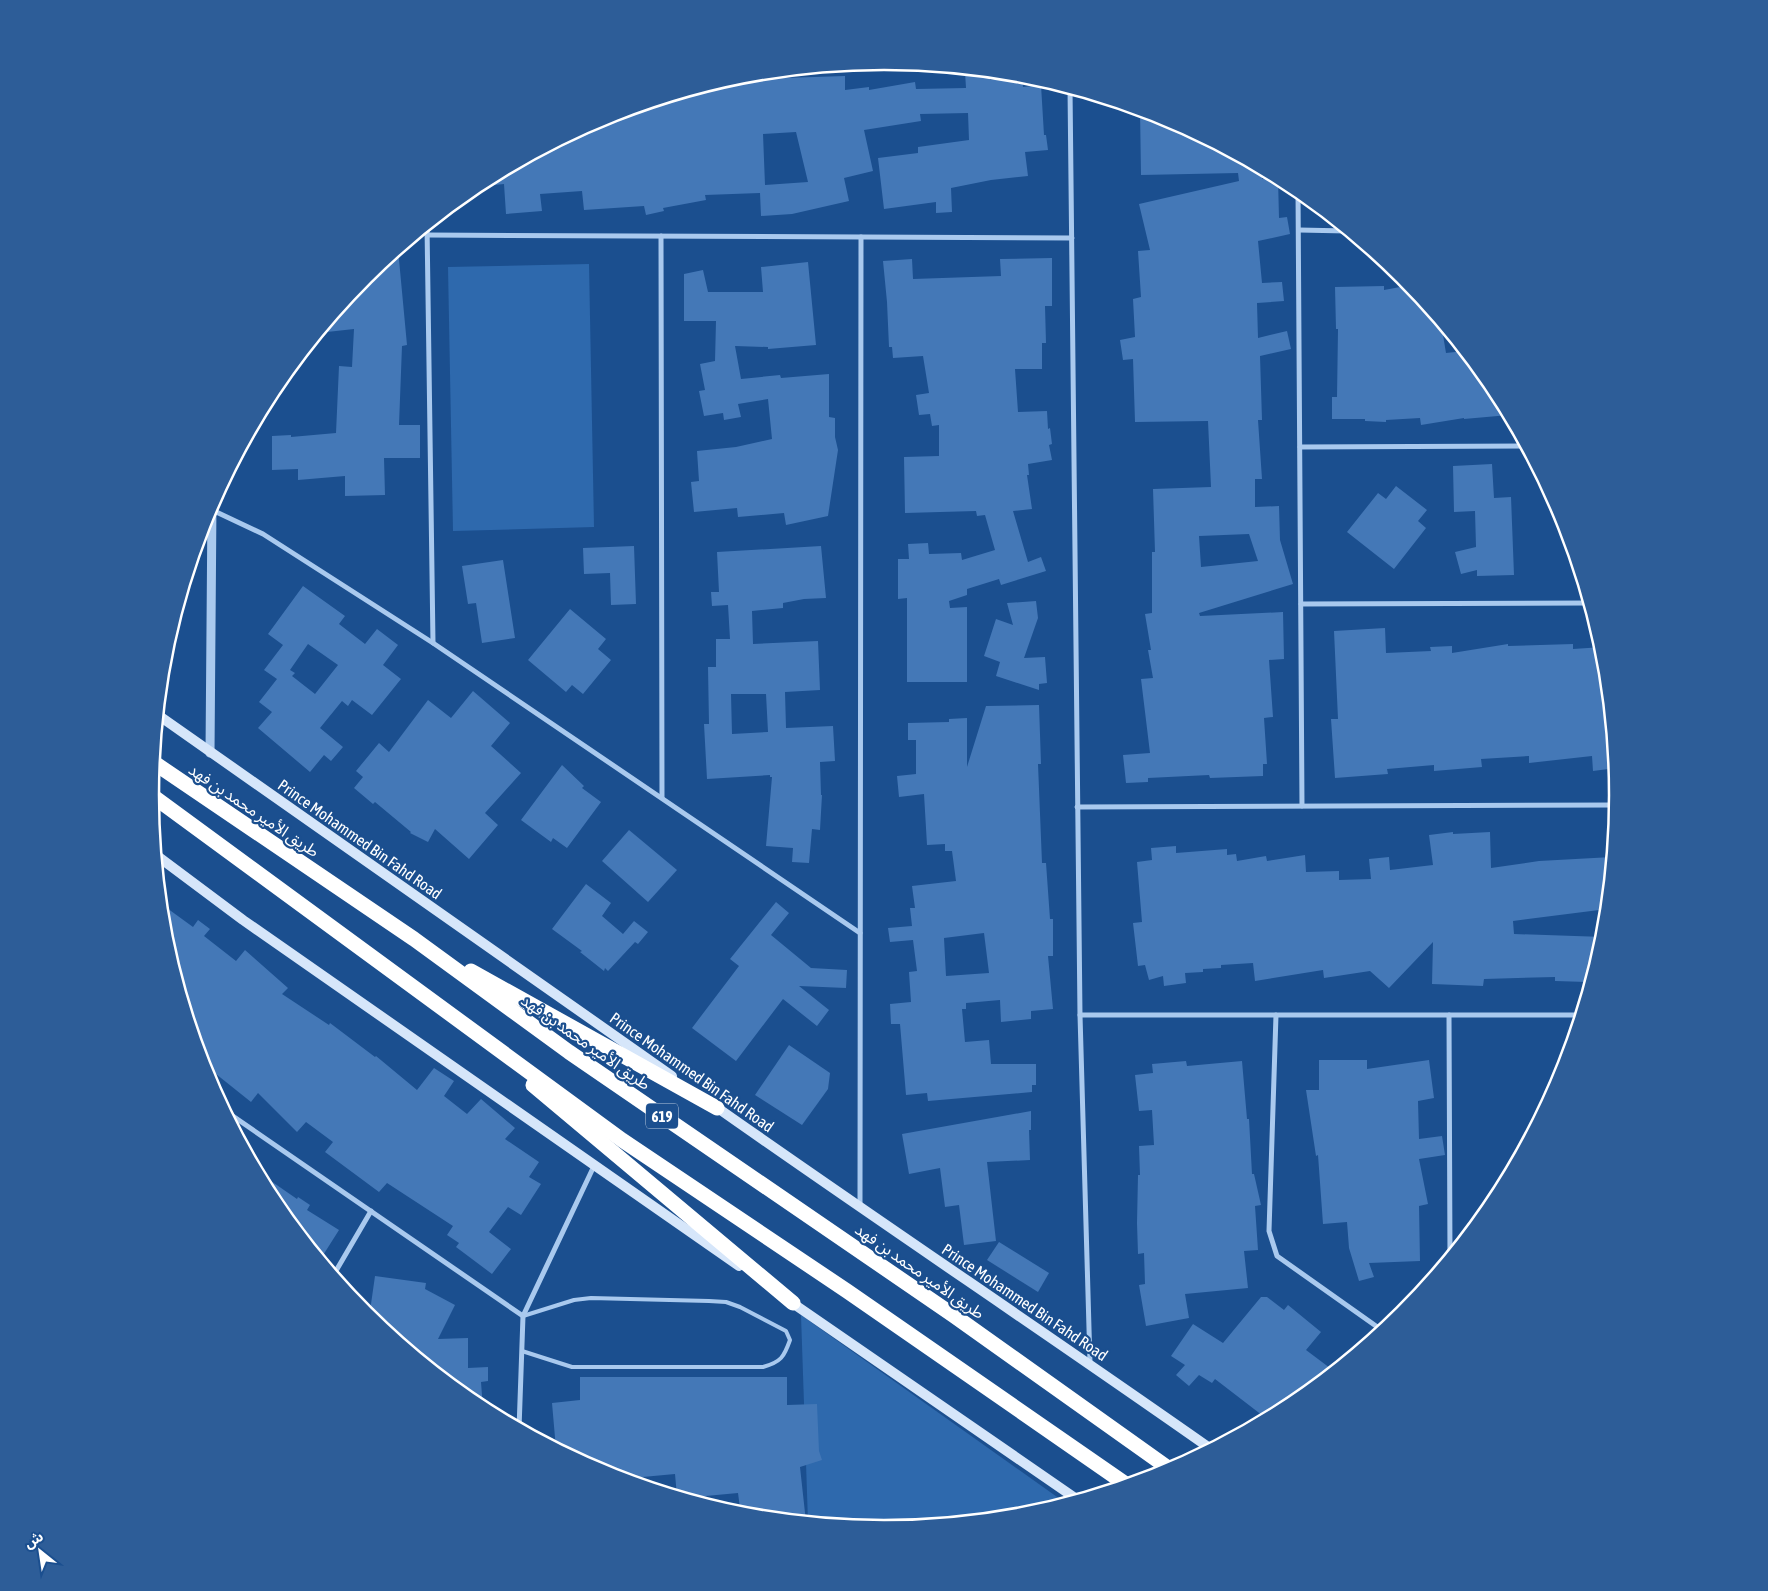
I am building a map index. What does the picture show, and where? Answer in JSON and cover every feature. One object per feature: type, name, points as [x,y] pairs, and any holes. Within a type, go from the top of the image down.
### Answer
[{"type":"highway","name":"طريق الأمير محمد بن فهد","points":[[159,766],[414,940],[569,1052],[953,1315],[1164,1465]]},
{"type":"highway","name":"619","points":[[158,800],[622,1140],[847,1291],[1121,1481]]},
{"type":"highway","points":[[414,940],[717,1108]]},
{"type":"highway","points":[[418,990],[793,1303]]},
{"type":"main road","name":"Prince Mohammed Bin Fahd Road","points":[[163,719],[860,1209],[1090,1364],[1206,1445]]},
{"type":"main road","points":[[162,859],[242,920],[1072,1496]]},
{"type":"street","points":[[1070,95],[1080,1015],[1090,1364]]},
{"type":"street","points":[[1298,200],[1302,806]]},
{"type":"street","points":[[1299,230],[1338,230]]},
{"type":"street","points":[[433,642],[427,235],[1072,238]]},
{"type":"street","points":[[661,236],[662,798]]},
{"type":"street","points":[[860,1209],[861,237]]},
{"type":"street","points":[[1300,447],[1519,446]]},
{"type":"street","points":[[218,509],[263,534],[433,642],[860,933]]},
{"type":"street","points":[[210,753],[212,524]]},
{"type":"street","points":[[1301,604],[1583,603]]},
{"type":"street","points":[[1078,807],[1610,804]]},
{"type":"street","points":[[1080,1015],[1575,1016]]},
{"type":"street","points":[[1276,1015],[1269,1231],[1277,1256],[1377,1327]]},
{"type":"street","points":[[1449,1015],[1450,1249]]},
{"type":"street","points":[[234,1118],[523,1316]]},
{"type":"street","points":[[519,1423],[523,1316],[594,1166]]},
{"type":"street","points":[[336,1271],[371,1212]]},
{"type":"lane","points":[[522,1351],[572,1367],[763,1366],[776,1363],[785,1355],[790,1340],[786,1331],[726,1302],[591,1298],[574,1300],[523,1316]]},
{"type":"shaded area","points":[[589,264],[594,527],[453,531],[448,267]]},
{"type":"shaded area","points":[[801,1315],[1060,1499],[979,1515],[931,1519],[884,1521],[808,1517]]},
{"type":"building","points":[[965,75],[1023,83],[1023,87],[1034,86],[1041,88],[1044,135],[1046,135],[1048,150],[1025,152],[1028,176],[991,180],[951,188],[952,212],[936,213],[936,202],[884,209],[878,158],[918,153],[918,147],[969,140],[968,113],[920,114],[921,121],[864,130],[873,171],[844,178],[849,201],[792,214],[761,216],[760,193],[705,195],[706,200],[663,208],[664,211],[646,215],[644,206],[584,210],[582,191],[540,194],[542,211],[506,214],[504,184],[492,185],[521,167],[606,125],[696,95],[742,84],[783,77],[845,76],[845,90],[869,87],[869,90],[915,82],[916,89],[966,88]],"holes":[[[796,132],[808,182],[765,185],[763,134]]]},
{"type":"building","points":[[1140,117],[1205,145],[1247,167],[1262,176],[1262,179],[1266,179],[1278,187],[1279,218],[1287,217],[1290,234],[1258,241],[1262,283],[1282,282],[1284,301],[1257,303],[1258,338],[1287,331],[1291,349],[1260,356],[1262,420],[1258,420],[1262,479],[1255,479],[1255,507],[1279,506],[1280,540],[1293,584],[1199,613],[1200,616],[1283,612],[1284,659],[1269,660],[1273,717],[1264,718],[1267,764],[1263,764],[1263,776],[1210,778],[1209,775],[1148,778],[1148,782],[1126,783],[1123,755],[1150,753],[1141,679],[1153,678],[1145,614],[1152,613],[1152,552],[1155,552],[1153,489],[1211,487],[1208,421],[1135,422],[1133,359],[1123,360],[1120,340],[1135,337],[1133,299],[1141,297],[1138,251],[1150,250],[1139,204],[1239,181],[1238,173],[1141,175]],"holes":[[[1249,534],[1258,561],[1201,567],[1199,536]]]},
{"type":"building","points":[[399,257],[407,345],[402,346],[399,425],[420,425],[420,458],[384,458],[385,495],[345,496],[345,476],[298,480],[298,469],[272,470],[272,436],[291,435],[291,437],[336,433],[339,366],[352,367],[354,329],[326,332],[371,282]]},
{"type":"building","points":[[1052,258],[1052,306],[1045,306],[1046,343],[1042,343],[1042,369],[1015,369],[1018,412],[1047,411],[1048,429],[1050,428],[1052,444],[1049,445],[1052,460],[1028,464],[1029,475],[1027,475],[1032,509],[1013,511],[1028,562],[1041,557],[1046,571],[1001,585],[999,579],[967,589],[967,595],[949,601],[950,608],[967,607],[967,682],[907,682],[907,598],[898,599],[898,559],[909,559],[908,544],[928,543],[929,554],[961,553],[962,560],[995,550],[985,515],[977,516],[976,511],[905,513],[904,457],[939,456],[939,425],[932,426],[930,414],[919,415],[916,395],[929,393],[923,356],[893,358],[892,347],[889,347],[883,261],[912,259],[913,279],[1001,276],[1000,259]]},
{"type":"building","points":[[808,262],[816,345],[768,349],[768,347],[735,346],[741,379],[780,375],[781,378],[829,374],[829,417],[835,418],[835,437],[838,450],[828,516],[786,525],[784,513],[738,517],[737,508],[694,512],[691,482],[699,481],[697,451],[736,447],[772,439],[768,399],[738,404],[741,417],[724,420],[723,413],[704,416],[699,391],[705,390],[700,364],[715,361],[716,321],[684,321],[684,274],[703,270],[708,292],[763,292],[761,267]]},
{"type":"building","points":[[1384,286],[1384,290],[1401,287],[1443,333],[1446,353],[1458,352],[1501,416],[1464,418],[1421,425],[1420,418],[1386,420],[1386,422],[1365,421],[1365,419],[1332,419],[1332,397],[1337,397],[1338,329],[1336,329],[1335,287]]},
{"type":"building","points":[[1492,464],[1494,498],[1511,497],[1514,575],[1477,576],[1477,570],[1461,574],[1455,552],[1476,547],[1475,511],[1454,512],[1453,466]]},
{"type":"building","points":[[1396,486],[1427,510],[1418,521],[1426,528],[1394,569],[1347,532],[1378,493],[1386,499]]},
{"type":"building","points":[[634,546],[636,604],[611,605],[610,573],[584,574],[583,548]]},
{"type":"building","points":[[821,546],[826,598],[804,599],[783,603],[783,608],[752,611],[753,644],[818,641],[820,690],[785,692],[786,728],[833,726],[835,761],[820,762],[822,795],[820,830],[812,829],[809,863],[792,862],[793,848],[766,846],[772,777],[770,775],[707,779],[704,724],[709,724],[708,667],[716,667],[716,639],[730,639],[728,605],[712,606],[711,592],[719,592],[717,552]],"holes":[[[731,694],[766,694],[768,732],[732,734]]]},
{"type":"building","points":[[503,560],[515,638],[482,643],[476,603],[468,604],[462,566]]},
{"type":"building","points":[[303,586],[345,616],[339,624],[365,644],[377,629],[398,645],[383,665],[401,679],[372,715],[352,700],[348,706],[342,701],[320,728],[343,747],[331,761],[324,755],[310,772],[258,728],[272,712],[259,702],[277,679],[264,670],[283,645],[268,634]],"holes":[[[308,644],[338,665],[315,694],[292,676],[295,673],[290,670]]]},
{"type":"building","points":[[1036,601],[1038,618],[1024,658],[1045,657],[1047,683],[1039,684],[1039,690],[996,676],[1000,662],[984,656],[996,619],[1013,625],[1007,603]]},
{"type":"building","points":[[570,609],[606,639],[598,649],[611,660],[583,694],[572,685],[566,692],[528,660]]},
{"type":"building","points":[[1385,628],[1386,653],[1431,651],[1430,647],[1452,646],[1452,653],[1508,644],[1508,646],[1573,644],[1573,649],[1594,648],[1603,701],[1609,769],[1593,771],[1592,756],[1529,763],[1529,756],[1481,759],[1482,767],[1434,771],[1434,765],[1387,769],[1388,774],[1335,778],[1331,719],[1338,719],[1334,631]]},
{"type":"building","points":[[473,691],[510,723],[491,746],[521,773],[485,813],[498,825],[469,859],[435,829],[428,842],[410,833],[375,802],[373,804],[354,788],[363,777],[356,771],[379,743],[389,752],[428,700],[451,718]]},
{"type":"building","points":[[1039,705],[1041,764],[1038,764],[1042,863],[1046,863],[1050,919],[1053,919],[1053,956],[1048,956],[1053,1009],[1031,1011],[1031,1019],[1001,1022],[1000,1000],[966,1003],[966,1009],[962,1009],[965,1042],[989,1040],[991,1064],[1036,1064],[1036,1085],[1032,1085],[1032,1092],[928,1101],[927,1093],[906,1095],[900,1024],[891,1024],[890,1004],[911,1002],[909,972],[917,971],[913,940],[890,942],[888,928],[912,926],[910,908],[915,908],[912,886],[956,881],[952,851],[945,851],[945,844],[927,845],[924,794],[899,797],[897,776],[916,774],[916,740],[908,740],[908,723],[949,722],[949,719],[967,718],[967,767],[986,706]],"holes":[[[984,933],[989,973],[946,976],[944,938]]]},
{"type":"building","points":[[562,765],[584,786],[582,788],[601,802],[567,848],[553,838],[551,842],[521,820]]},
{"type":"building","points":[[629,830],[677,870],[648,902],[602,861]]},
{"type":"building","points":[[1453,832],[1453,834],[1490,832],[1491,868],[1539,861],[1606,857],[1600,910],[1513,921],[1514,934],[1596,937],[1585,982],[1555,981],[1555,977],[1484,979],[1483,986],[1432,984],[1433,942],[1389,988],[1370,971],[1324,978],[1323,970],[1255,981],[1253,963],[1221,965],[1221,968],[1203,969],[1203,972],[1185,973],[1186,983],[1164,986],[1163,976],[1149,980],[1145,965],[1138,966],[1133,923],[1142,922],[1137,862],[1152,860],[1151,848],[1176,846],[1176,853],[1227,849],[1227,855],[1236,854],[1237,861],[1266,856],[1267,861],[1305,855],[1306,872],[1339,871],[1339,880],[1371,879],[1369,859],[1389,857],[1390,870],[1433,865],[1429,835]]},
{"type":"building","points":[[586,884],[611,903],[602,916],[623,934],[634,921],[648,932],[638,944],[635,942],[608,971],[605,968],[604,971],[580,952],[582,951],[552,929]]},
{"type":"building","points":[[776,902],[789,913],[771,935],[811,968],[847,970],[846,988],[799,986],[829,1010],[817,1026],[783,999],[736,1061],[692,1028],[739,966],[730,959]]},
{"type":"building","points":[[168,909],[193,927],[198,920],[210,929],[204,936],[236,961],[245,950],[288,988],[282,994],[329,1025],[330,1023],[376,1056],[417,1090],[434,1068],[454,1081],[444,1096],[467,1114],[481,1099],[515,1128],[505,1139],[539,1162],[529,1177],[541,1184],[521,1215],[508,1207],[489,1232],[511,1249],[492,1274],[456,1247],[459,1243],[447,1235],[453,1226],[387,1183],[379,1192],[325,1152],[333,1142],[306,1122],[297,1132],[258,1093],[251,1102],[214,1072],[197,1029],[183,983],[172,937]]},
{"type":"building","points":[[789,1045],[830,1073],[828,1089],[802,1125],[755,1095]]},
{"type":"building","points":[[1319,1060],[1367,1060],[1367,1069],[1429,1060],[1434,1098],[1418,1101],[1419,1139],[1442,1136],[1445,1155],[1419,1159],[1428,1204],[1419,1206],[1420,1261],[1369,1263],[1374,1277],[1359,1281],[1349,1248],[1347,1222],[1323,1224],[1318,1155],[1316,1156],[1306,1090],[1319,1090]]},
{"type":"building","points":[[1186,1061],[1187,1066],[1242,1061],[1247,1119],[1249,1119],[1252,1174],[1254,1174],[1261,1205],[1255,1206],[1258,1250],[1244,1251],[1248,1288],[1185,1294],[1189,1318],[1146,1326],[1139,1285],[1145,1284],[1144,1253],[1138,1254],[1139,1146],[1154,1145],[1152,1110],[1139,1111],[1135,1075],[1153,1073],[1152,1064]]},
{"type":"building","points":[[1031,1111],[1031,1130],[1029,1130],[1030,1160],[987,1162],[996,1241],[964,1245],[959,1205],[945,1207],[940,1168],[909,1174],[902,1134]]},
{"type":"building","points":[[269,1180],[297,1199],[298,1197],[310,1205],[307,1210],[339,1230],[323,1255],[308,1237]]},
{"type":"building","points":[[999,1242],[1049,1273],[1038,1292],[987,1260]]},
{"type":"building","points":[[375,1276],[426,1283],[425,1289],[455,1305],[438,1339],[468,1338],[468,1368],[488,1367],[488,1381],[481,1382],[482,1400],[442,1371],[370,1308]]},
{"type":"building","points":[[1261,1297],[1267,1297],[1284,1310],[1288,1305],[1321,1332],[1306,1350],[1330,1368],[1262,1415],[1215,1379],[1212,1383],[1199,1375],[1189,1386],[1176,1375],[1185,1365],[1171,1356],[1193,1324],[1223,1343]]},
{"type":"building","points":[[580,1377],[787,1377],[787,1405],[817,1404],[819,1451],[822,1460],[800,1467],[805,1516],[740,1506],[738,1493],[696,1496],[676,1490],[675,1474],[638,1477],[606,1466],[555,1442],[552,1403],[580,1400]]}]
